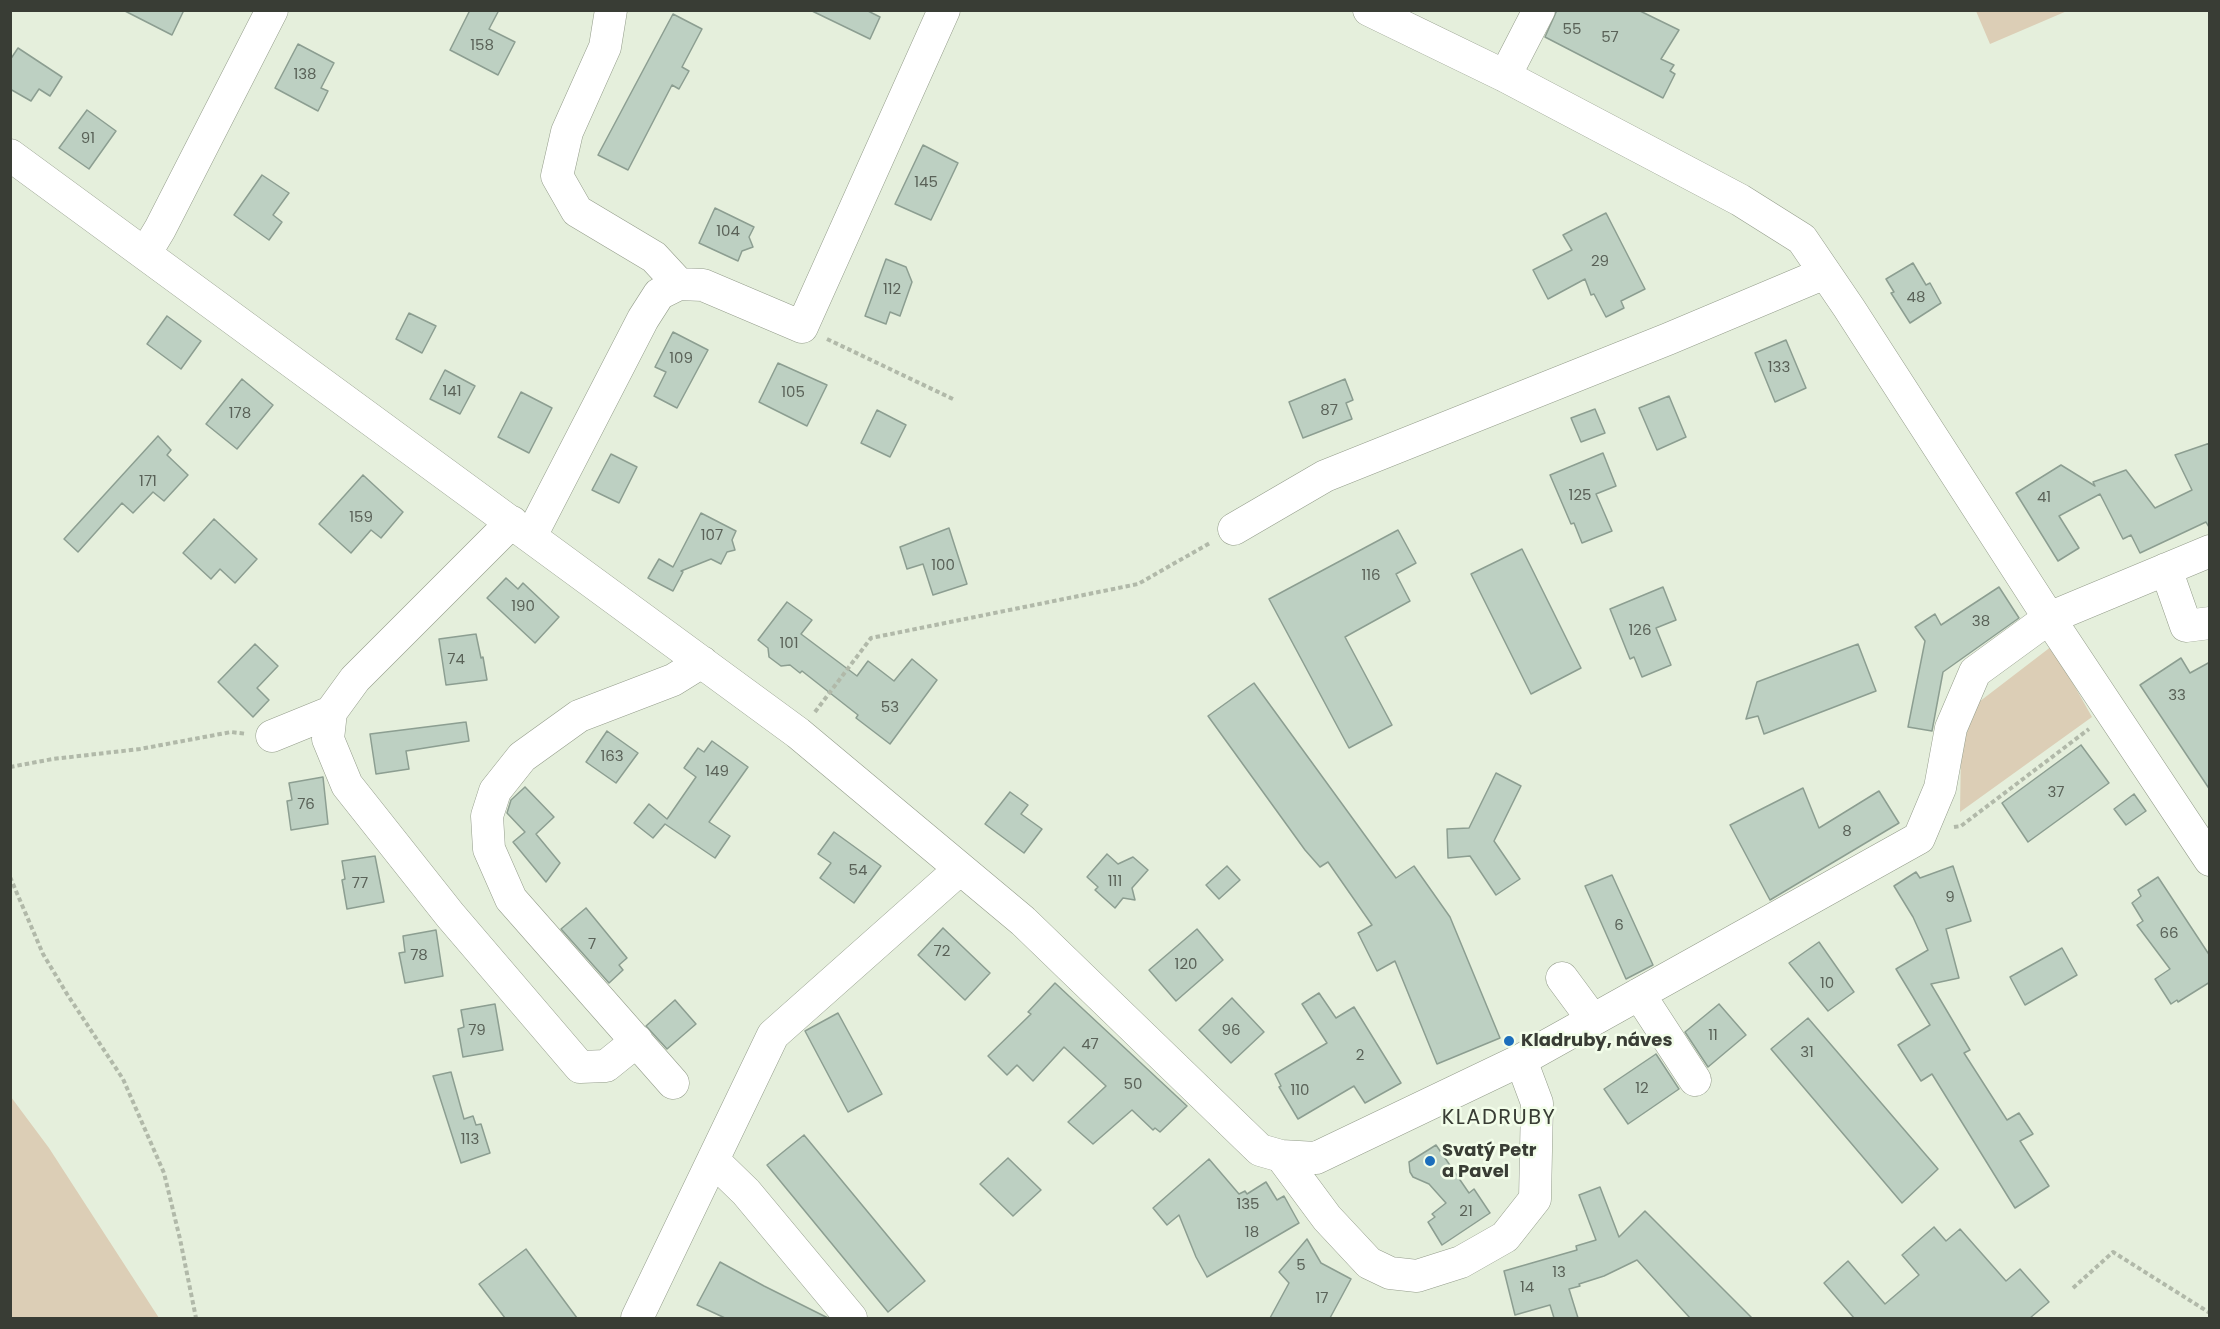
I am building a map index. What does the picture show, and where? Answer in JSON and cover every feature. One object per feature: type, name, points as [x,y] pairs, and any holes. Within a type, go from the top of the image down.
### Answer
[{"type":"street","points":[[145,254],[160,230],[272,10]]},
{"type":"street","points":[[611,10],[605,47],[567,132],[557,176],[577,211],[654,257],[679,284]]},
{"type":"street","points":[[272,736],[331,712],[356,679],[521,529],[659,294],[679,284],[703,285],[802,327],[944,10]]},
{"type":"street","points":[[1370,10],[1505,76],[1758,211],[1802,239],[2210,860]]},
{"type":"street","points":[[1505,76],[1539,10]]},
{"type":"street","points":[[10,155],[798,733],[1023,921],[1260,1150],[1281,1156],[1317,1158],[1521,1060],[1919,838],[1940,788],[1951,728],[1975,672],[2049,618],[2210,551]]},
{"type":"street","points":[[1234,529],[1325,476],[1668,339],[1825,273]]},
{"type":"street","points":[[2166,569],[2186,626],[2210,623]]},
{"type":"street","points":[[673,1083],[512,899],[489,849],[487,816],[495,791],[522,757],[579,716],[673,680],[702,662]]},
{"type":"street","points":[[331,712],[328,740],[348,785],[450,915],[580,1067],[606,1066],[637,1041]]},
{"type":"street","points":[[637,1318],[773,1035],[960,869]]},
{"type":"street","points":[[1563,978],[1593,1020]]},
{"type":"street","points":[[1640,994],[1695,1080]]},
{"type":"street","points":[[1281,1156],[1327,1218],[1369,1263],[1390,1273],[1417,1276],[1461,1262],[1505,1237],[1535,1199],[1537,1104],[1521,1060]]},
{"type":"street","points":[[713,1160],[746,1192],[851,1318]]},
{"type":"path","points":[[802,327],[955,400]]},
{"type":"path","points":[[798,733],[871,638],[1138,584],[1234,529]]},
{"type":"path","points":[[1919,838],[1960,825],[2112,712]]},
{"type":"path","points":[[10,767],[53,759],[140,749],[231,732],[272,736]]},
{"type":"path","points":[[10,877],[44,954],[67,994],[123,1079],[164,1173],[196,1318]]},
{"type":"path","points":[[2073,1288],[2113,1252],[2210,1313]]},
{"type":"shaded area","points":[[1976,11],[2067,11],[1990,44]]},
{"type":"shaded area","points":[[2052,646],[2092,717],[1960,812],[1961,752],[1975,705]]},
{"type":"shaded area","points":[[11,1097],[49,1148],[159,1318],[11,1318]]},
{"type":"building","points":[[123,10],[184,10],[172,35]]},
{"type":"building","points":[[470,10],[499,10],[489,29],[515,42],[498,75],[450,50]]},
{"type":"building","points":[[810,10],[866,10],[880,17],[870,39]]},
{"type":"building","points":[[1557,10],[1638,10],[1679,30],[1661,59],[1674,65],[1670,71],[1675,74],[1663,98],[1545,37]]},
{"type":"building","points":[[673,14],[702,29],[682,67],[689,71],[679,89],[672,85],[628,170],[598,155]]},
{"type":"building","points":[[298,44],[334,63],[321,88],[328,91],[318,111],[275,88]]},
{"type":"building","points":[[18,48],[62,77],[50,96],[39,89],[31,101],[10,89],[10,60]]},
{"type":"building","points":[[87,110],[116,131],[89,169],[59,148]]},
{"type":"building","points":[[923,145],[958,163],[931,220],[895,204]]},
{"type":"building","points":[[262,175],[289,193],[273,215],[282,222],[269,240],[234,215]]},
{"type":"building","points":[[715,208],[754,227],[749,237],[753,247],[742,251],[738,261],[699,243]]},
{"type":"building","points":[[1606,213],[1645,289],[1621,301],[1624,308],[1606,317],[1594,294],[1591,295],[1585,279],[1548,299],[1533,270],[1572,250],[1563,235]]},
{"type":"building","points":[[886,259],[906,267],[912,282],[900,316],[890,312],[886,324],[865,316]]},
{"type":"building","points":[[1913,263],[1926,285],[1930,283],[1941,303],[1910,323],[1891,293],[1894,292],[1886,279]]},
{"type":"building","points":[[409,313],[436,326],[422,353],[396,339]]},
{"type":"building","points":[[167,316],[201,341],[181,369],[147,344]]},
{"type":"building","points":[[673,332],[708,350],[677,408],[654,396],[666,372],[655,367]]},
{"type":"building","points":[[1786,340],[1806,388],[1775,402],[1755,353]]},
{"type":"building","points":[[778,363],[827,385],[807,426],[759,402]]},
{"type":"building","points":[[445,370],[475,386],[460,414],[430,399]]},
{"type":"building","points":[[242,379],[273,405],[237,449],[206,424]]},
{"type":"building","points":[[1345,379],[1353,400],[1346,403],[1352,419],[1303,438],[1289,402]]},
{"type":"building","points":[[521,392],[552,408],[529,453],[498,437]]},
{"type":"building","points":[[1669,396],[1686,437],[1657,450],[1639,408]]},
{"type":"building","points":[[1595,409],[1605,433],[1581,442],[1571,418]]},
{"type":"building","points":[[877,410],[906,425],[890,457],[861,443]]},
{"type":"building","points":[[158,436],[171,450],[167,455],[188,475],[164,501],[153,492],[133,513],[122,503],[78,552],[64,539]]},
{"type":"building","points":[[2210,443],[2210,529],[2206,522],[2140,553],[2131,535],[2123,539],[2100,494],[2059,516],[2079,548],[2058,561],[2016,493],[2061,465],[2095,486],[2093,482],[2126,470],[2155,508],[2192,490],[2175,455]]},
{"type":"building","points":[[1603,453],[1616,486],[1596,494],[1612,531],[1582,543],[1574,523],[1571,524],[1550,475]]},
{"type":"building","points":[[611,454],[637,467],[619,503],[592,490]]},
{"type":"building","points":[[363,475],[403,512],[381,538],[371,530],[351,553],[319,524]]},
{"type":"building","points":[[701,513],[736,531],[732,540],[735,550],[727,552],[721,564],[711,559],[681,571],[683,572],[673,591],[648,578],[659,559],[673,567]]},
{"type":"building","points":[[214,519],[257,559],[235,583],[220,569],[211,579],[183,553]]},
{"type":"building","points":[[949,528],[967,584],[933,595],[923,564],[907,569],[900,547]]},
{"type":"building","points":[[1398,530],[1416,563],[1396,574],[1410,601],[1345,637],[1392,725],[1349,748],[1269,599]]},
{"type":"building","points":[[1522,549],[1581,668],[1531,694],[1471,574]]},
{"type":"building","points":[[506,578],[518,589],[523,583],[559,617],[535,643],[487,598]]},
{"type":"building","points":[[1663,587],[1676,620],[1656,628],[1671,665],[1642,677],[1634,657],[1630,659],[1610,609]]},
{"type":"building","points":[[1999,587],[2019,618],[1943,672],[1932,731],[1908,727],[1925,641],[1915,627],[1935,614],[1941,625]]},
{"type":"building","points":[[787,602],[812,620],[801,634],[857,676],[868,661],[894,681],[912,659],[937,680],[890,744],[856,718],[858,715],[802,671],[800,673],[790,665],[781,666],[769,657],[768,648],[758,640]]},
{"type":"building","points":[[476,634],[487,680],[446,685],[439,639]]},
{"type":"building","points":[[255,644],[278,666],[257,688],[269,700],[253,717],[218,682]]},
{"type":"building","points":[[1858,644],[1876,691],[1764,734],[1758,716],[1746,719],[1757,682]]},
{"type":"building","points":[[2181,658],[2190,673],[2210,662],[2210,790],[2140,685]]},
{"type":"building","points":[[1254,683],[1396,878],[1414,866],[1450,917],[1500,1038],[1437,1064],[1395,961],[1377,971],[1358,933],[1372,925],[1328,862],[1320,867],[1305,850],[1208,716]]},
{"type":"building","points":[[466,722],[469,741],[406,751],[409,769],[376,774],[370,734]]},
{"type":"building","points":[[607,731],[638,753],[616,783],[586,762]]},
{"type":"building","points":[[712,741],[748,767],[709,822],[730,836],[715,858],[665,824],[653,838],[634,823],[649,804],[667,819],[696,777],[684,768],[698,748],[704,752]]},
{"type":"building","points":[[2081,745],[2109,783],[2028,842],[2002,803]]},
{"type":"building","points":[[1496,773],[1521,786],[1494,841],[1520,879],[1496,895],[1470,856],[1448,858],[1447,829],[1469,828]]},
{"type":"building","points":[[323,777],[328,824],[291,830],[287,801],[292,800],[289,783]]},
{"type":"building","points":[[525,787],[554,817],[536,834],[560,863],[546,882],[513,842],[525,832],[507,813],[511,800]]},
{"type":"building","points":[[1803,788],[1819,828],[1879,791],[1899,823],[1770,900],[1730,825]]},
{"type":"building","points":[[1010,792],[1028,805],[1021,814],[1042,829],[1024,853],[985,824]]},
{"type":"building","points":[[2134,794],[2146,811],[2126,825],[2114,809]]},
{"type":"building","points":[[834,832],[881,866],[854,903],[820,878],[831,863],[818,854]]},
{"type":"building","points":[[1107,854],[1118,864],[1133,857],[1148,870],[1132,888],[1135,900],[1123,898],[1115,908],[1095,890],[1098,887],[1087,877]]},
{"type":"building","points":[[375,856],[384,902],[347,909],[342,880],[345,879],[342,861]]},
{"type":"building","points":[[1227,866],[1240,880],[1219,899],[1206,885]]},
{"type":"building","points":[[1953,866],[1971,921],[1946,929],[1959,978],[1931,984],[1970,1050],[1964,1053],[2007,1120],[2019,1113],[2033,1134],[2020,1141],[2049,1186],[2015,1208],[1932,1074],[1921,1081],[1898,1045],[1930,1025],[1896,969],[1928,950],[1913,917],[1894,886],[1916,872],[1920,878]]},
{"type":"building","points":[[1612,875],[1653,965],[1626,979],[1585,886]]},
{"type":"building","points":[[2158,877],[2210,956],[2210,982],[2171,1004],[2155,979],[2170,969],[2137,925],[2143,921],[2132,903],[2141,896],[2138,890]]},
{"type":"building","points":[[586,908],[627,958],[619,965],[623,970],[609,983],[561,929]]},
{"type":"building","points":[[943,928],[990,973],[965,1000],[918,955]]},
{"type":"building","points":[[1197,929],[1223,960],[1176,1001],[1149,970]]},
{"type":"building","points":[[436,930],[443,976],[405,983],[399,953],[405,952],[403,936]]},
{"type":"building","points":[[1819,942],[1854,992],[1828,1011],[1789,963]]},
{"type":"building","points":[[2062,948],[2077,975],[2025,1005],[2010,977]]},
{"type":"building","points":[[1055,983],[1187,1106],[1160,1132],[1155,1128],[1153,1130],[1132,1110],[1093,1144],[1068,1122],[1106,1086],[1064,1047],[1033,1081],[1017,1065],[1007,1075],[988,1056],[1031,1014],[1028,1012]]},
{"type":"building","points":[[1319,993],[1336,1018],[1354,1007],[1401,1083],[1365,1103],[1354,1086],[1298,1119],[1279,1087],[1281,1086],[1275,1074],[1327,1043],[1302,1004]]},
{"type":"building","points":[[1232,998],[1264,1032],[1231,1063],[1199,1030]]},
{"type":"building","points":[[675,1000],[696,1024],[667,1049],[646,1026]]},
{"type":"building","points":[[495,1004],[503,1050],[463,1057],[458,1029],[464,1027],[461,1010]]},
{"type":"building","points":[[1719,1004],[1746,1035],[1708,1067],[1685,1032]]},
{"type":"building","points":[[838,1013],[882,1094],[848,1112],[805,1031]]},
{"type":"building","points":[[1808,1018],[1938,1169],[1902,1203],[1771,1049]]},
{"type":"building","points":[[1656,1054],[1679,1089],[1628,1124],[1604,1089]]},
{"type":"building","points":[[451,1072],[464,1119],[473,1116],[476,1125],[481,1124],[490,1153],[461,1163],[433,1076]]},
{"type":"building","points":[[804,1135],[925,1281],[888,1312],[767,1165]]},
{"type":"building","points":[[1436,1145],[1469,1193],[1474,1189],[1490,1213],[1442,1245],[1428,1222],[1435,1217],[1432,1214],[1446,1203],[1429,1184],[1413,1177],[1409,1162]]},
{"type":"building","points":[[1008,1158],[1041,1190],[1013,1216],[980,1184]]},
{"type":"building","points":[[1209,1159],[1239,1194],[1245,1191],[1247,1194],[1266,1182],[1277,1200],[1284,1196],[1299,1223],[1207,1277],[1179,1215],[1167,1225],[1153,1208]]},
{"type":"building","points":[[1600,1187],[1619,1237],[1645,1211],[1752,1318],[1690,1318],[1637,1260],[1569,1289],[1578,1318],[1554,1318],[1550,1305],[1515,1315],[1504,1271],[1577,1250],[1576,1246],[1596,1240],[1579,1195]]},
{"type":"building","points":[[1934,1227],[1946,1241],[1960,1229],[2006,1281],[2020,1269],[2049,1302],[2030,1318],[1854,1318],[1824,1283],[1848,1261],[1885,1304],[1919,1275],[1902,1255]]},
{"type":"building","points":[[1307,1239],[1321,1263],[1351,1279],[1330,1318],[1270,1318],[1289,1283],[1279,1272]]},
{"type":"building","points":[[526,1249],[577,1318],[505,1318],[479,1284]]},
{"type":"building","points":[[720,1262],[828,1318],[725,1318],[697,1305]]},
{"type":"place","name":"Kladruby, náves","points":[[1509,1041]]},
{"type":"place","name":"Svatý Petr a Pavel","points":[[1430,1161]]},
{"type":"district","name":"KLADRUBY","points":[[1499,1119]]}]
